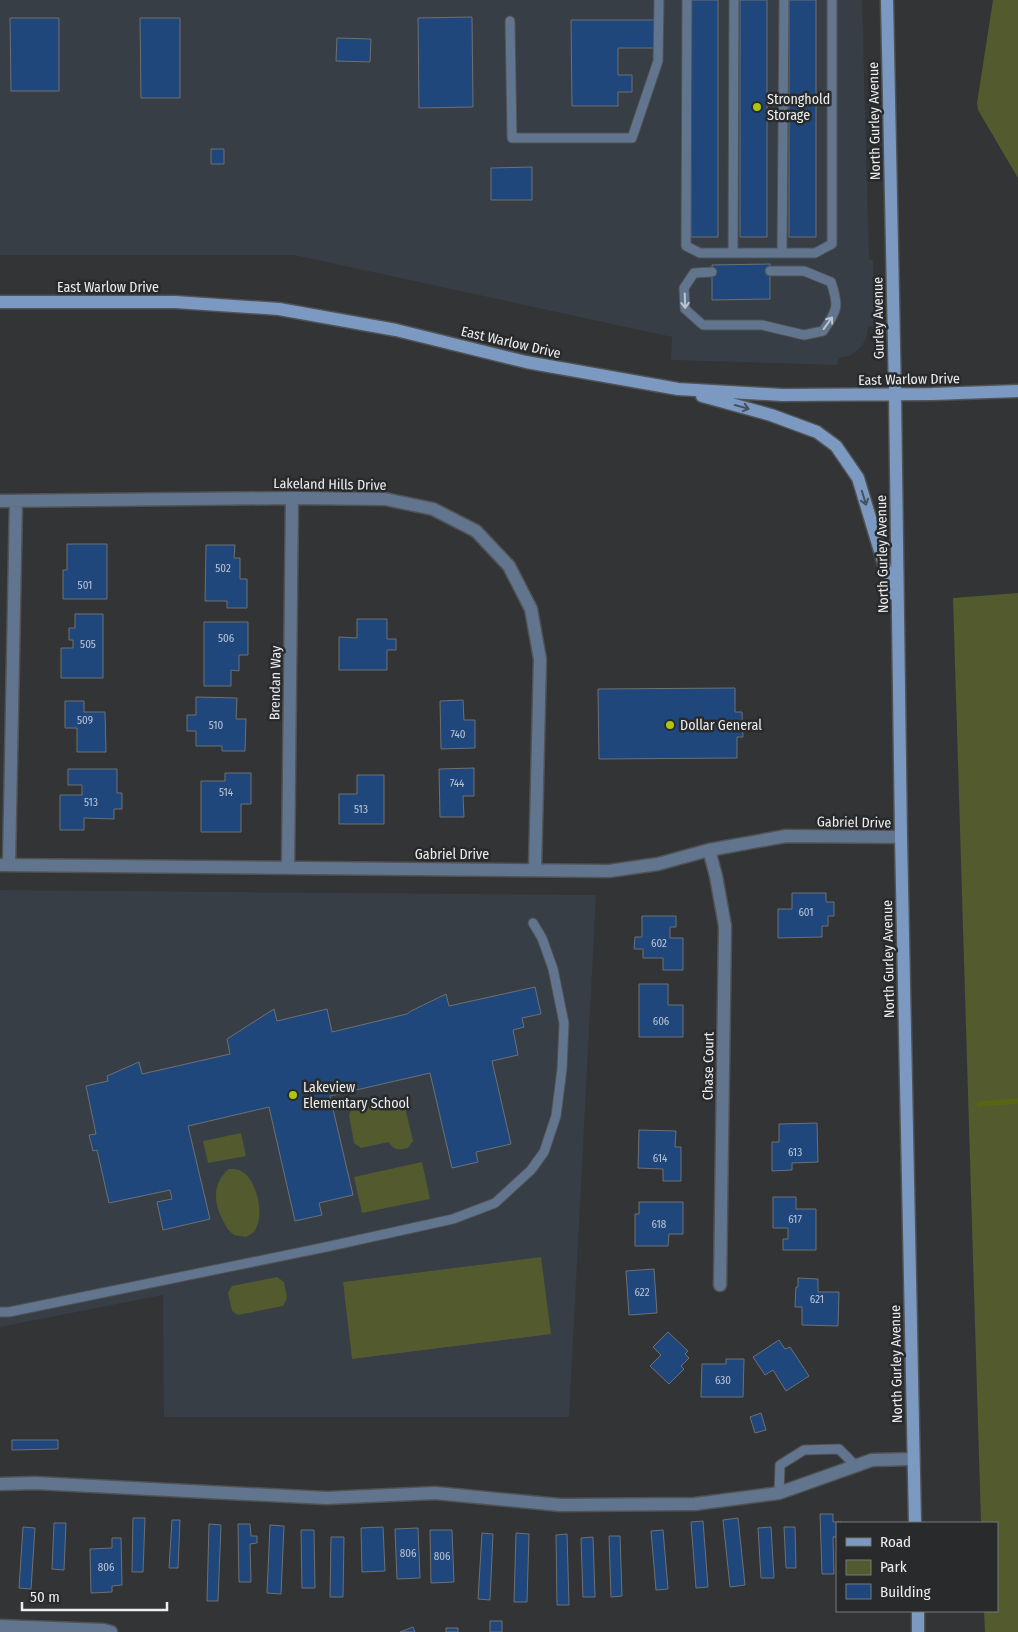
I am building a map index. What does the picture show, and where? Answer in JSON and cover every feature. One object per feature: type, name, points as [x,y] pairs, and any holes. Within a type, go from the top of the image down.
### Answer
[{"type":"street","name":"North Gurley Avenue","points":[[886,0],[891,241]]},
{"type":"street","name":"Gurley Avenue","points":[[891,241],[895,394]]},
{"type":"street","name":"East Warlow Drive","points":[[0,302],[175,302],[279,310],[396,330],[526,362],[678,389],[782,395],[1018,391]]},
{"type":"street","points":[[678,389],[771,415],[817,432],[836,446],[858,478],[898,609]]},
{"type":"street","name":"North Gurley Avenue","points":[[895,394],[901,838],[915,1522]]},
{"type":"street","name":"Brendan Way","points":[[288,868],[292,498]]},
{"type":"street","name":"Lakeland Hills Drive","points":[[0,500],[385,499],[433,509],[476,531],[509,566],[531,609],[540,659],[535,869]]},
{"type":"street","points":[[5,865],[16,501]]},
{"type":"street","name":"Gabriel Drive","points":[[5,865],[609,871],[658,864],[709,850],[786,836],[901,838]]},
{"type":"street","name":"Chase Court","points":[[709,850],[725,926],[720,1285]]},
{"type":"street","points":[[0,1484],[35,1483],[326,1498],[435,1493],[560,1505],[695,1504],[779,1493],[872,1460],[913,1460]]},
{"type":"street","points":[[918,1612],[918,1632]]},
{"type":"street","points":[[0,1626],[104,1630],[111,1632]]},
{"type":"lane","points":[[510,21],[512,138],[632,138],[658,61],[659,0]]},
{"type":"lane","points":[[687,0],[686,246],[700,253],[815,252],[832,244],[832,0]]},
{"type":"lane","points":[[733,252],[734,0]]},
{"type":"lane","points":[[782,252],[784,0]]},
{"type":"lane","points":[[712,272],[694,273],[684,288],[685,310],[702,325],[762,325],[804,335],[823,331],[834,316],[837,300],[831,282],[804,271],[770,271]]},
{"type":"lane","points":[[0,1312],[9,1312],[326,1247],[453,1219],[495,1203],[531,1170],[544,1152],[556,1116],[562,1070],[564,1023],[553,969],[542,938],[533,923]]},
{"type":"lane","points":[[779,1493],[780,1465],[804,1450],[839,1448],[856,1466]]},
{"type":"shaded area","points":[[0,0],[862,0],[869,259],[873,260],[874,326],[868,326],[867,337],[861,347],[851,355],[839,358],[837,365],[671,360],[672,337],[294,255],[0,255]]},
{"type":"shaded area","name":"Lakeview Elementary School","points":[[0,890],[596,895],[569,1417],[164,1417],[163,1295],[0,1327]]},
{"type":"green space","points":[[993,0],[1018,0],[1018,178],[978,110],[977,103]]},
{"type":"green space","points":[[1018,593],[1018,1632],[985,1632],[984,1612],[998,1612],[998,1522],[981,1522],[953,598]]},
{"type":"green space","points":[[396,1099],[404,1103],[413,1141],[408,1148],[397,1149],[389,1142],[361,1148],[354,1143],[349,1115],[352,1109]]},
{"type":"green space","points":[[241,1133],[246,1156],[208,1163],[203,1141]]},
{"type":"green space","points":[[422,1162],[430,1199],[362,1213],[354,1177]]},
{"type":"green space","points":[[229,1169],[240,1170],[247,1175],[258,1198],[258,1223],[254,1232],[246,1237],[234,1235],[230,1232],[222,1219],[217,1205],[217,1186]]},
{"type":"green space","points":[[541,1257],[551,1334],[352,1359],[343,1282]]},
{"type":"green space","points":[[277,1277],[284,1282],[287,1298],[283,1306],[238,1315],[232,1311],[228,1293],[232,1286]]},
{"type":"building","points":[[691,0],[718,0],[718,237],[691,237]]},
{"type":"building","points":[[740,0],[767,0],[767,237],[740,237]]},
{"type":"building","points":[[789,0],[816,0],[816,237],[789,237]]},
{"type":"building","points":[[472,17],[473,107],[419,108],[418,18]]},
{"type":"building","points":[[10,18],[59,18],[59,91],[11,91]]},
{"type":"building","points":[[140,18],[180,18],[180,98],[141,98]]},
{"type":"building","points":[[571,20],[654,20],[654,48],[618,48],[618,75],[632,75],[632,92],[618,92],[618,106],[572,106]]},
{"type":"building","points":[[337,38],[371,39],[370,62],[336,61]]},
{"type":"building","points":[[211,149],[224,149],[224,164],[211,164]]},
{"type":"building","points":[[532,167],[532,200],[491,200],[491,168]]},
{"type":"building","points":[[770,264],[770,299],[712,300],[712,265]]},
{"type":"building","points":[[67,544],[107,544],[107,599],[63,599],[63,570],[67,570]]},
{"type":"building","points":[[206,545],[235,545],[234,558],[240,558],[240,579],[247,579],[247,608],[227,608],[227,601],[205,601]]},
{"type":"building","points":[[75,614],[103,614],[103,678],[61,678],[61,648],[73,648],[73,640],[69,640],[69,628],[75,628]]},
{"type":"building","points":[[357,619],[387,619],[387,639],[396,639],[396,650],[387,650],[387,670],[339,670],[339,637],[357,638]]},
{"type":"building","points":[[204,622],[248,622],[248,655],[239,655],[239,671],[231,670],[231,686],[204,686]]},
{"type":"building","name":"Dollar General","points":[[735,688],[735,712],[742,712],[743,737],[737,737],[737,758],[599,759],[598,689]]},
{"type":"building","points":[[196,697],[237,698],[236,719],[246,719],[245,751],[222,751],[222,746],[196,746],[196,731],[187,731],[187,715],[196,715]]},
{"type":"building","points":[[463,700],[464,720],[475,720],[475,748],[441,749],[440,701]]},
{"type":"building","points":[[65,701],[84,701],[84,712],[105,712],[106,752],[77,752],[77,728],[65,728]]},
{"type":"building","points":[[474,768],[474,796],[463,796],[464,817],[440,817],[439,769]]},
{"type":"building","points":[[68,769],[117,769],[117,793],[122,793],[122,809],[114,809],[114,819],[84,818],[84,830],[60,830],[60,795],[82,795],[82,785],[68,785]]},
{"type":"building","points":[[225,773],[251,773],[251,804],[241,804],[241,832],[201,832],[201,781],[225,781]]},
{"type":"building","points":[[357,775],[384,775],[384,824],[339,824],[339,794],[357,794]]},
{"type":"building","points":[[792,893],[826,893],[826,902],[834,902],[834,916],[828,916],[828,926],[822,926],[822,937],[778,938],[778,909],[792,909]]},
{"type":"building","points":[[642,916],[676,916],[676,927],[670,927],[670,938],[683,938],[683,970],[663,970],[663,958],[643,958],[643,949],[634,949],[635,937],[642,937]]},
{"type":"building","points":[[639,984],[668,984],[668,1005],[683,1005],[683,1037],[639,1037]]},
{"type":"building","points":[[535,987],[541,1014],[522,1018],[524,1027],[513,1030],[518,1055],[492,1061],[511,1144],[476,1152],[478,1162],[452,1168],[430,1073],[330,1096],[353,1195],[319,1203],[322,1215],[295,1221],[269,1107],[188,1126],[210,1219],[163,1230],[157,1202],[172,1199],[170,1190],[109,1203],[97,1150],[93,1151],[89,1135],[96,1134],[86,1086],[108,1081],[107,1076],[139,1062],[142,1074],[230,1054],[227,1039],[274,1009],[277,1021],[327,1009],[332,1032],[407,1014],[446,994],[449,1006]]},
{"type":"building","points":[[817,1123],[818,1162],[792,1163],[792,1170],[772,1171],[772,1142],[779,1142],[779,1124]]},
{"type":"building","points":[[639,1130],[676,1131],[675,1147],[681,1147],[681,1181],[663,1181],[663,1169],[638,1168]]},
{"type":"building","points":[[773,1197],[796,1197],[796,1209],[816,1209],[816,1250],[783,1250],[783,1239],[788,1239],[788,1228],[773,1228]]},
{"type":"building","points":[[639,1202],[683,1202],[683,1234],[669,1234],[668,1246],[635,1246],[635,1214],[639,1214]]},
{"type":"building","points":[[654,1269],[657,1313],[629,1315],[626,1271]]},
{"type":"building","points":[[798,1278],[818,1279],[818,1292],[839,1292],[838,1326],[802,1325],[802,1307],[795,1307]]},
{"type":"building","points":[[668,1332],[688,1351],[685,1354],[689,1358],[681,1366],[684,1369],[669,1384],[650,1366],[661,1355],[653,1347]]},
{"type":"building","points":[[779,1340],[785,1349],[790,1347],[809,1376],[786,1391],[773,1370],[765,1375],[753,1357]]},
{"type":"building","points":[[726,1359],[744,1359],[743,1397],[701,1397],[702,1364],[726,1364]]},
{"type":"building","points":[[761,1413],[766,1430],[755,1433],[750,1417]]},
{"type":"building","points":[[12,1440],[58,1440],[58,1449],[12,1450]]},
{"type":"building","points":[[820,1514],[833,1514],[833,1522],[836,1522],[836,1537],[833,1537],[834,1574],[822,1574]]},
{"type":"building","points":[[133,1518],[145,1518],[143,1572],[132,1572]]},
{"type":"building","points":[[738,1518],[745,1585],[730,1587],[723,1520]]},
{"type":"building","points":[[172,1520],[180,1520],[178,1568],[169,1568]]},
{"type":"building","points":[[703,1521],[708,1587],[696,1588],[691,1522]]},
{"type":"building","points":[[54,1523],[66,1523],[64,1570],[52,1569]]},
{"type":"building","points":[[209,1524],[221,1525],[218,1601],[207,1601]]},
{"type":"building","points":[[238,1524],[250,1524],[251,1536],[257,1536],[257,1543],[250,1544],[251,1582],[239,1582]]},
{"type":"building","points":[[270,1525],[284,1526],[281,1594],[267,1593]]},
{"type":"building","points":[[23,1527],[35,1528],[31,1589],[19,1588]]},
{"type":"building","points":[[383,1527],[385,1571],[362,1572],[361,1528]]},
{"type":"building","points":[[771,1527],[774,1578],[761,1578],[758,1528]]},
{"type":"building","points":[[784,1527],[795,1527],[796,1568],[786,1568]]},
{"type":"building","points":[[418,1528],[420,1578],[397,1579],[395,1529]]},
{"type":"building","points":[[301,1530],[314,1530],[315,1588],[302,1588]]},
{"type":"building","points":[[430,1530],[452,1530],[454,1582],[431,1583]]},
{"type":"building","points":[[663,1530],[668,1589],[656,1590],[651,1531]]},
{"type":"building","points":[[482,1533],[493,1534],[490,1600],[478,1599]]},
{"type":"building","points":[[516,1533],[529,1534],[527,1602],[514,1602]]},
{"type":"building","points":[[567,1534],[569,1605],[557,1605],[556,1535]]},
{"type":"building","points":[[609,1536],[620,1536],[622,1596],[611,1597]]},
{"type":"building","points":[[331,1537],[344,1537],[343,1597],[330,1597]]},
{"type":"building","points":[[593,1537],[595,1597],[583,1597],[581,1538]]},
{"type":"building","points":[[112,1538],[121,1538],[122,1585],[112,1586],[112,1592],[91,1593],[90,1549],[112,1548]]},
{"type":"building","points":[[490,1621],[502,1621],[502,1632],[490,1632]]},
{"type":"building","points":[[413,1627],[415,1632],[400,1632]]},
{"type":"building","points":[[446,1628],[458,1628],[458,1632],[446,1632]]},
{"type":"waterway","points":[[979,1104],[1018,1101]]},
{"type":"place","name":"Stronghold Storage","points":[[757,107]]},
{"type":"place","name":"Dollar General","points":[[670,725]]},
{"type":"place","name":"Lakeview Elementary School","points":[[293,1095]]}]
